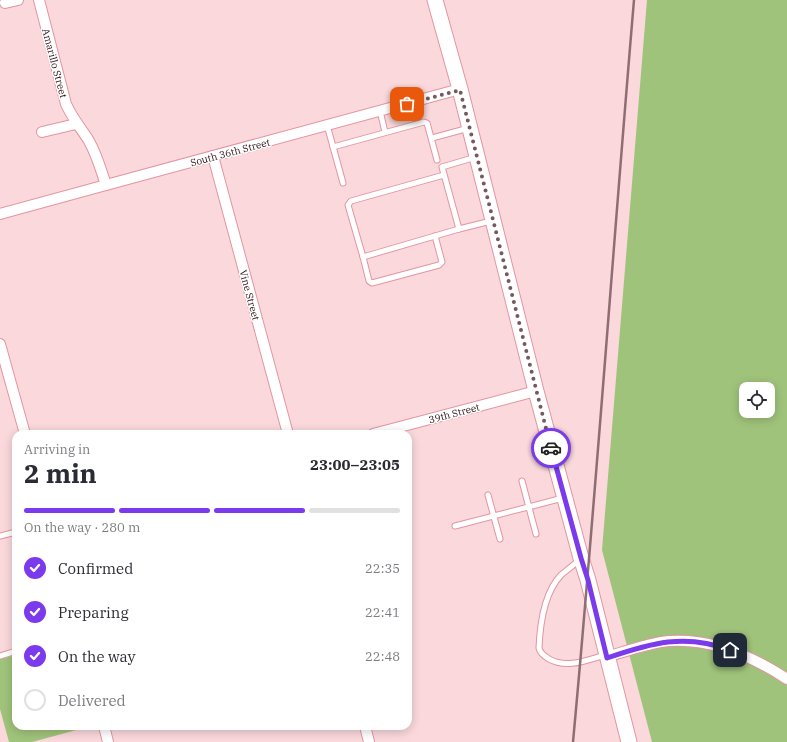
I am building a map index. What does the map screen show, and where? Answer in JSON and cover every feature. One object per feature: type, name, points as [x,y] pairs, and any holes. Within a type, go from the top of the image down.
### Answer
[{"type":"main road","points":[[435,0],[460,90],[536,391],[564,498],[588,580],[629,742]]},
{"type":"street","points":[[5,3],[18,0]]},
{"type":"street","name":"Amarillo Street","points":[[39,0],[66,104],[70,115],[95,154],[106,185]]},
{"type":"street","name":"South 36th Street","points":[[0,214],[460,90]]},
{"type":"street","points":[[42,132],[76,124]]},
{"type":"street","name":"Vine Street","points":[[213,156],[287,430]]},
{"type":"street","points":[[0,344],[23,430]]},
{"type":"street","name":"39th Street","points":[[388,430],[536,391]]},
{"type":"street","points":[[607,656],[644,645],[669,641],[691,641],[720,646],[751,658],[787,679]]},
{"type":"street","points":[[105,730],[108,742]]},
{"type":"street","points":[[366,730],[369,742]]},
{"type":"lane","points":[[380,111],[385,132]]},
{"type":"lane","points":[[333,147],[424,122],[427,123],[437,160]]},
{"type":"lane","points":[[327,126],[343,183]]},
{"type":"lane","points":[[432,138],[469,128]]},
{"type":"lane","points":[[459,229],[442,167],[477,157]]},
{"type":"lane","points":[[435,236],[442,262],[439,265],[372,283],[369,281],[348,205],[351,202],[444,176]]},
{"type":"lane","points":[[363,257],[492,220]]},
{"type":"lane","points":[[522,481],[536,534]]},
{"type":"lane","points":[[488,495],[500,539]]},
{"type":"lane","points":[[455,526],[564,498]]},
{"type":"lane","points":[[0,536],[12,533]]},
{"type":"lane","points":[[581,558],[561,576],[547,599],[542,618],[539,648],[543,655],[558,663],[565,664],[607,656]]},
{"type":"lane","points":[[0,656],[12,652]]},
{"type":"green space","points":[[647,0],[787,0],[787,742],[652,742],[602,550]]},
{"type":"green space","points":[[12,656],[12,730],[77,730],[32,742],[9,742],[0,709],[0,659]]},
{"type":"railway","points":[[573,742],[634,0]]},
{"type":"way so far","points":[[407,104],[460,90],[551,448]]},
{"type":"route","points":[[551,448],[588,580],[607,658],[644,645],[669,641],[691,641],[720,646],[730,650]]}]
